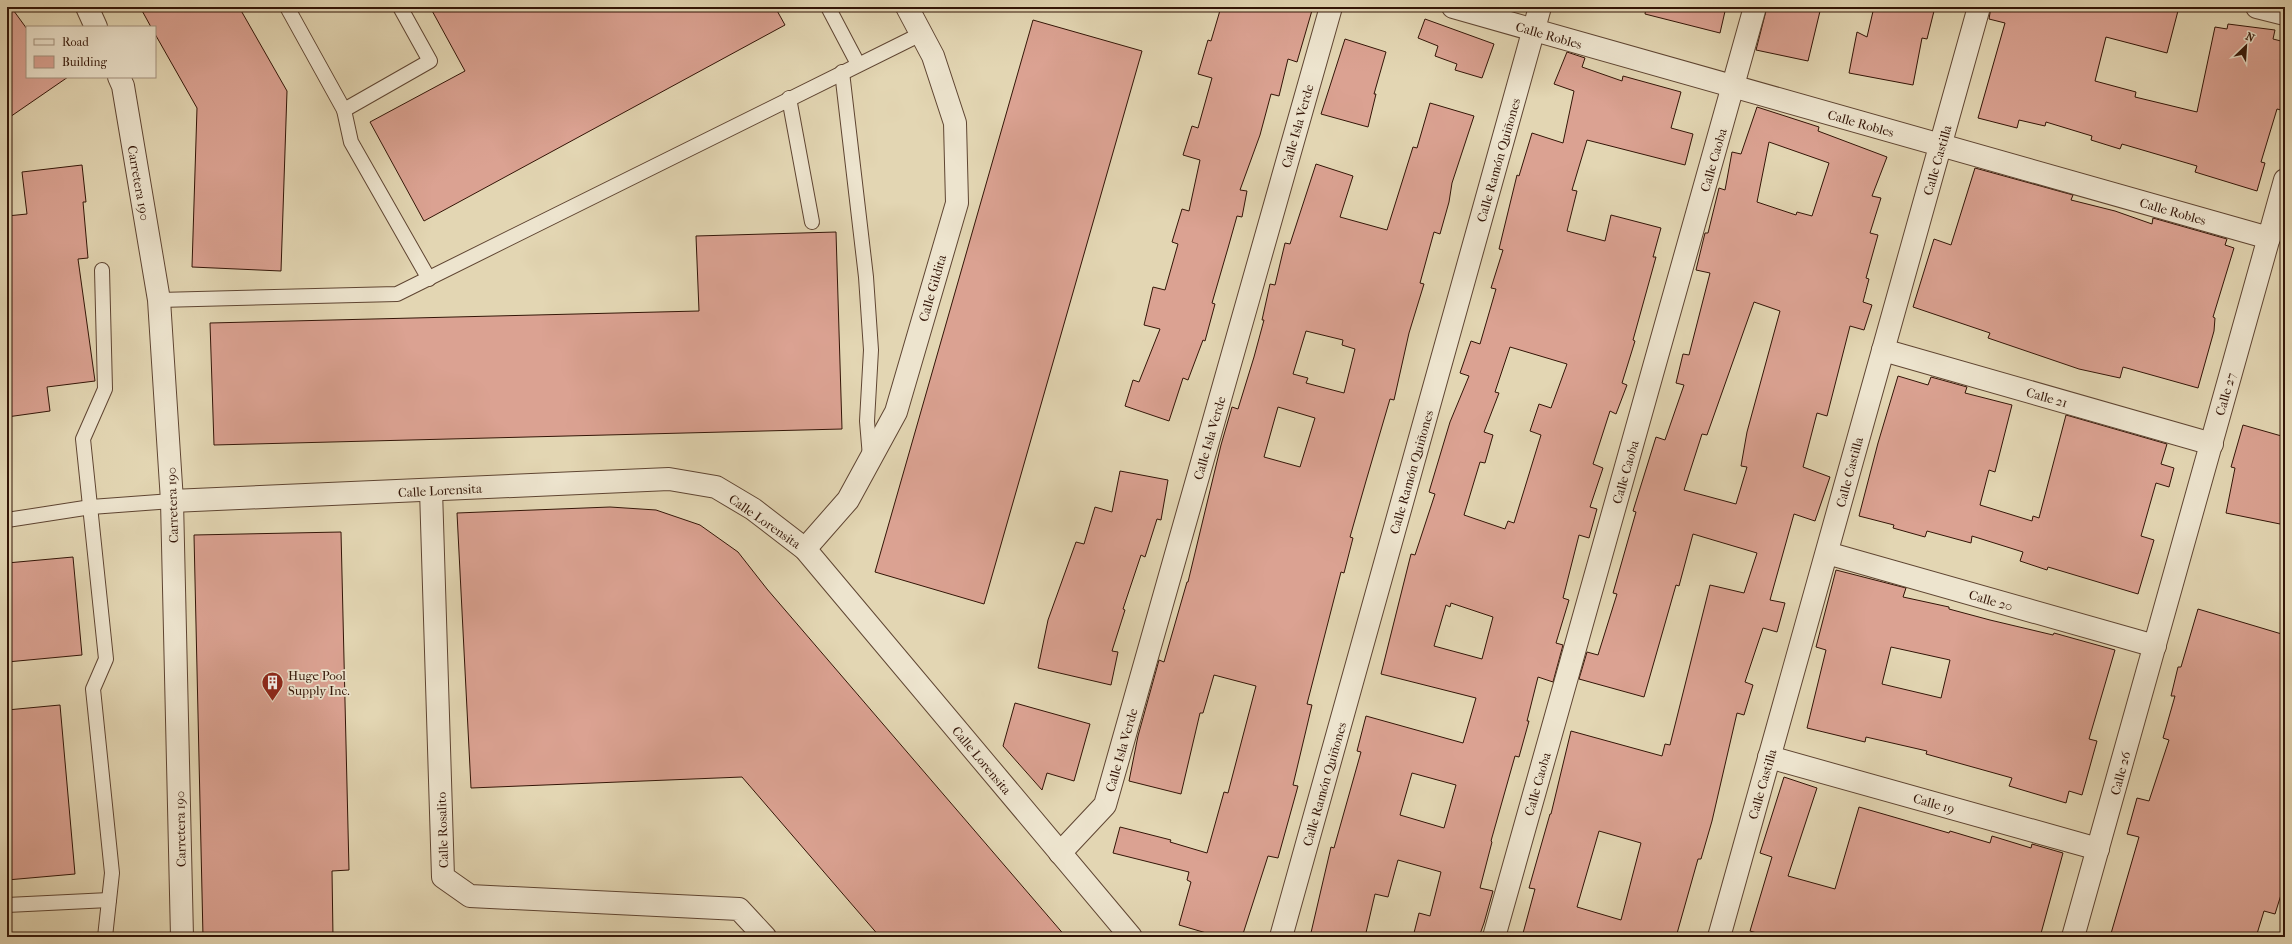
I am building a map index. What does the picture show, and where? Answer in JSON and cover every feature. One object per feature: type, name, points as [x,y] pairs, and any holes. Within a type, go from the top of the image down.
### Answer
[{"type":"street","points":[[87,7],[96,26]]},
{"type":"street","name":"Calle Gildita","points":[[805,549],[848,500],[870,457],[896,412],[957,203],[955,123],[933,56],[908,7]]},
{"type":"street","name":"Calle Isla Verde","points":[[1060,853],[1106,805],[1331,7]]},
{"type":"street","name":"Calle Robles","points":[[1453,7],[2269,238]]},
{"type":"street","name":"Calle Ramón Quiñones","points":[[1282,937],[1540,7]]},
{"type":"street","name":"Calle Caoba","points":[[1494,937],[1734,87],[1755,7]]},
{"type":"street","name":"Calle Castilla","points":[[1719,937],[1979,7]]},
{"type":"street","points":[[2257,7],[2285,14]]},
{"type":"street","name":"Carretera 190","points":[[119,78],[123,86],[159,300],[172,501],[182,937]]},
{"type":"street","name":"Calle 27","points":[[2164,608],[2212,444],[2285,180]]},
{"type":"street","name":"Calle 21","points":[[1883,350],[2212,444]]},
{"type":"street","name":"Calle Lorensita","points":[[172,501],[669,479],[716,488],[753,509],[805,549],[1131,937]]},
{"type":"street","name":"Calle Rosalito","points":[[431,490],[443,877],[470,896],[739,909],[765,937]]},
{"type":"street","name":"Calle 20","points":[[1827,553],[2154,646]]},
{"type":"street","name":"Calle 26","points":[[2073,937],[2164,608]]},
{"type":"street","name":"Calle 19","points":[[1769,757],[2098,849]]},
{"type":"lane","points":[[287,7],[344,110],[351,142],[429,279]]},
{"type":"lane","points":[[344,110],[430,61],[400,7]]},
{"type":"lane","points":[[828,7],[858,64]]},
{"type":"lane","points":[[159,300],[397,294],[789,98],[921,34]]},
{"type":"lane","points":[[842,72],[866,277],[871,350],[867,421],[870,457]]},
{"type":"lane","points":[[789,98],[812,222]]},
{"type":"lane","points":[[102,270],[105,389],[83,439],[106,659],[93,690],[112,873],[105,937]]},
{"type":"lane","points":[[7,520],[91,507],[172,501]]},
{"type":"lane","points":[[7,906],[109,900]]},
{"type":"building","points":[[7,7],[11,7],[26,28],[26,78],[67,78],[7,119]]},
{"type":"building","points":[[140,7],[239,7],[287,91],[281,271],[192,267],[197,108],[156,36],[156,26],[150,26]]},
{"type":"building","points":[[430,7],[775,7],[785,25],[424,221],[370,122],[465,71]]},
{"type":"building","points":[[1221,7],[1313,7],[1297,62],[1288,59],[1279,96],[1271,94],[1260,135],[1240,190],[1247,191],[1242,217],[1237,216],[1212,303],[1215,304],[1205,341],[1203,340],[1188,380],[1183,378],[1169,421],[1125,406],[1133,380],[1139,382],[1160,329],[1144,325],[1153,287],[1165,290],[1178,244],[1172,242],[1182,209],[1189,211],[1200,160],[1183,155],[1192,126],[1198,128],[1212,78],[1198,74],[1208,40],[1211,41]]},
{"type":"building","points":[[1646,7],[1726,7],[1720,33],[1645,14]]},
{"type":"building","points":[[1767,7],[1821,7],[1808,61],[1756,50]]},
{"type":"building","points":[[1874,7],[1935,7],[1927,39],[1922,38],[1913,85],[1849,73],[1857,32],[1867,37]]},
{"type":"building","points":[[1991,7],[2179,7],[2167,53],[2106,37],[2095,81],[2136,92],[2135,97],[2197,112],[2215,27],[2227,29],[2228,24],[2275,30],[2273,39],[2285,42],[2285,111],[2277,109],[2261,162],[2265,163],[2257,191],[2195,172],[2197,166],[2122,144],[2120,149],[2091,140],[2092,136],[2046,122],[2045,126],[2019,120],[2017,128],[1978,118],[2005,23],[1989,19]]},
{"type":"building","points":[[1425,19],[1494,44],[1482,78],[1455,70],[1457,64],[1435,56],[1438,46],[1418,38]]},
{"type":"building","points":[[1033,20],[1142,51],[984,604],[875,572]]},
{"type":"building","points":[[1345,39],[1386,52],[1374,94],[1376,94],[1368,127],[1321,114]]},
{"type":"building","points":[[1567,52],[1585,58],[1582,67],[1622,81],[1623,76],[1681,92],[1671,128],[1693,134],[1685,165],[1587,140],[1572,190],[1577,191],[1567,231],[1605,241],[1611,215],[1661,228],[1653,257],[1656,257],[1633,340],[1635,341],[1622,383],[1627,385],[1616,414],[1610,411],[1593,464],[1603,468],[1590,507],[1597,509],[1589,538],[1579,535],[1563,598],[1569,600],[1556,643],[1563,645],[1553,682],[1538,677],[1527,721],[1529,721],[1519,757],[1515,756],[1491,841],[1492,842],[1480,888],[1493,891],[1479,937],[1413,937],[1419,913],[1430,916],[1441,872],[1398,860],[1388,897],[1375,894],[1365,937],[1310,937],[1331,847],[1334,848],[1361,752],[1357,751],[1366,716],[1463,743],[1476,698],[1381,674],[1411,554],[1415,555],[1435,494],[1429,492],[1450,422],[1469,376],[1460,373],[1471,341],[1480,344],[1496,289],[1491,288],[1503,250],[1499,249],[1517,175],[1519,176],[1532,133],[1563,143],[1574,91],[1554,84]],"holes":[[[1510,347],[1567,364],[1551,408],[1539,404],[1530,431],[1541,435],[1514,523],[1508,521],[1505,529],[1464,515],[1480,462],[1485,463],[1493,435],[1484,432],[1499,393],[1495,392]],[[1451,603],[1493,617],[1482,659],[1434,646],[1446,605],[1450,607]],[[1412,773],[1456,785],[1444,828],[1400,815]]]},
{"type":"building","points":[[1430,103],[1474,116],[1452,183],[1449,202],[1440,234],[1434,232],[1420,283],[1424,284],[1409,333],[1394,400],[1390,399],[1350,537],[1353,538],[1344,573],[1341,572],[1307,704],[1312,705],[1293,785],[1298,786],[1278,858],[1268,856],[1242,937],[1220,937],[1179,925],[1191,882],[1187,880],[1189,872],[1113,853],[1120,827],[1171,840],[1170,842],[1207,853],[1224,792],[1228,793],[1256,686],[1214,675],[1203,713],[1200,713],[1181,794],[1129,781],[1138,736],[1159,660],[1164,662],[1188,582],[1221,445],[1232,407],[1238,409],[1254,357],[1264,320],[1262,320],[1270,284],[1275,285],[1285,243],[1290,244],[1316,164],[1353,176],[1340,217],[1387,230],[1413,147],[1417,148]],"holes":[[[1306,331],[1343,340],[1342,345],[1355,349],[1344,393],[1306,383],[1308,378],[1293,374]],[[1278,407],[1315,418],[1300,467],[1264,457]]]},
{"type":"building","points":[[1757,107],[1819,127],[1818,131],[1887,157],[1872,196],[1881,198],[1870,233],[1878,235],[1866,278],[1869,279],[1863,302],[1872,305],[1864,330],[1850,326],[1827,416],[1817,413],[1803,467],[1830,477],[1815,521],[1794,514],[1770,600],[1785,603],[1777,632],[1763,628],[1745,682],[1753,685],[1744,715],[1737,713],[1712,821],[1701,859],[1698,859],[1676,937],[1522,937],[1535,889],[1529,888],[1551,814],[1571,731],[1662,756],[1665,744],[1670,745],[1710,585],[1744,593],[1757,553],[1693,534],[1679,586],[1676,585],[1644,697],[1579,679],[1587,652],[1598,655],[1617,594],[1613,593],[1636,512],[1633,511],[1656,437],[1665,440],[1684,385],[1676,383],[1683,354],[1689,355],[1710,273],[1696,270],[1705,233],[1708,233],[1719,188],[1725,190],[1732,152],[1741,154]],"holes":[[[1769,142],[1829,163],[1812,216],[1797,212],[1796,215],[1757,202]],[[1754,302],[1780,311],[1747,432],[1741,466],[1747,467],[1736,504],[1684,490],[1702,434],[1707,435]],[[1599,831],[1641,843],[1621,920],[1577,907]]]},
{"type":"building","points":[[82,165],[86,202],[83,202],[88,258],[78,259],[95,381],[47,387],[50,411],[7,417],[7,216],[27,214],[22,172]]},
{"type":"building","points":[[1975,168],[2073,195],[2071,200],[2115,211],[2152,224],[2153,218],[2227,239],[2225,245],[2234,248],[2213,317],[2215,318],[2214,331],[2198,388],[2123,367],[2120,378],[2079,369],[1988,338],[1990,333],[1913,307],[1934,239],[1951,245]]},
{"type":"building","points":[[836,232],[842,429],[214,445],[210,323],[699,311],[696,236]]},
{"type":"building","points":[[1898,376],[1928,385],[1931,377],[1967,387],[1965,393],[2012,405],[1995,472],[1989,470],[1980,505],[2032,521],[2033,516],[2039,518],[2066,415],[2167,444],[2161,464],[2174,468],[2169,487],[2156,483],[2141,536],[2154,540],[2138,594],[2048,567],[2047,570],[2020,561],[2023,552],[1972,536],[1971,543],[1927,531],[1925,537],[1893,528],[1894,525],[1859,516],[1878,443]]},
{"type":"building","points":[[2243,425],[2285,437],[2285,525],[2226,513],[2235,468],[2231,467]]},
{"type":"building","points":[[1120,471],[1168,480],[1161,520],[1157,519],[1145,557],[1141,555],[1123,609],[1125,610],[1112,651],[1118,652],[1111,685],[1038,668],[1048,620],[1076,542],[1084,544],[1095,507],[1112,512]]},
{"type":"building","points":[[610,507],[656,510],[700,525],[738,552],[767,589],[1066,937],[880,937],[742,777],[471,788],[457,513]]},
{"type":"building","name":"Huge Pool Supply Inc.","points":[[341,532],[349,870],[332,871],[333,937],[203,937],[194,535]]},
{"type":"building","points":[[73,557],[82,655],[7,662],[7,563]]},
{"type":"building","points":[[1836,570],[1906,588],[1903,597],[1949,607],[1949,609],[1990,620],[2053,635],[2054,633],[2115,650],[2089,739],[2097,741],[2082,795],[2069,791],[2066,803],[2009,786],[2012,778],[1926,754],[1927,751],[1866,737],[1865,742],[1807,728],[1826,650],[1816,647]],"holes":[[[1891,647],[1950,660],[1941,698],[1882,684]]]},
{"type":"building","points":[[2198,609],[2285,635],[2285,882],[2275,914],[2264,911],[2256,937],[2110,937],[2139,837],[2127,834],[2137,798],[2149,801],[2169,740],[2163,738],[2175,696],[2171,696],[2178,667],[2181,667]]},
{"type":"building","points":[[1015,703],[1090,724],[1074,781],[1047,773],[1042,790],[1003,746]]},
{"type":"building","points":[[60,705],[75,874],[7,880],[7,710]]},
{"type":"building","points":[[1784,777],[1817,788],[1788,876],[1835,889],[1859,807],[1949,833],[1950,831],[1990,843],[1992,836],[2031,848],[2032,844],[2063,853],[2040,937],[1770,937],[1750,931],[1772,857],[1760,853]]},
{"type":"place","name":"Huge Pool Supply Inc.","points":[[272,702]]}]
